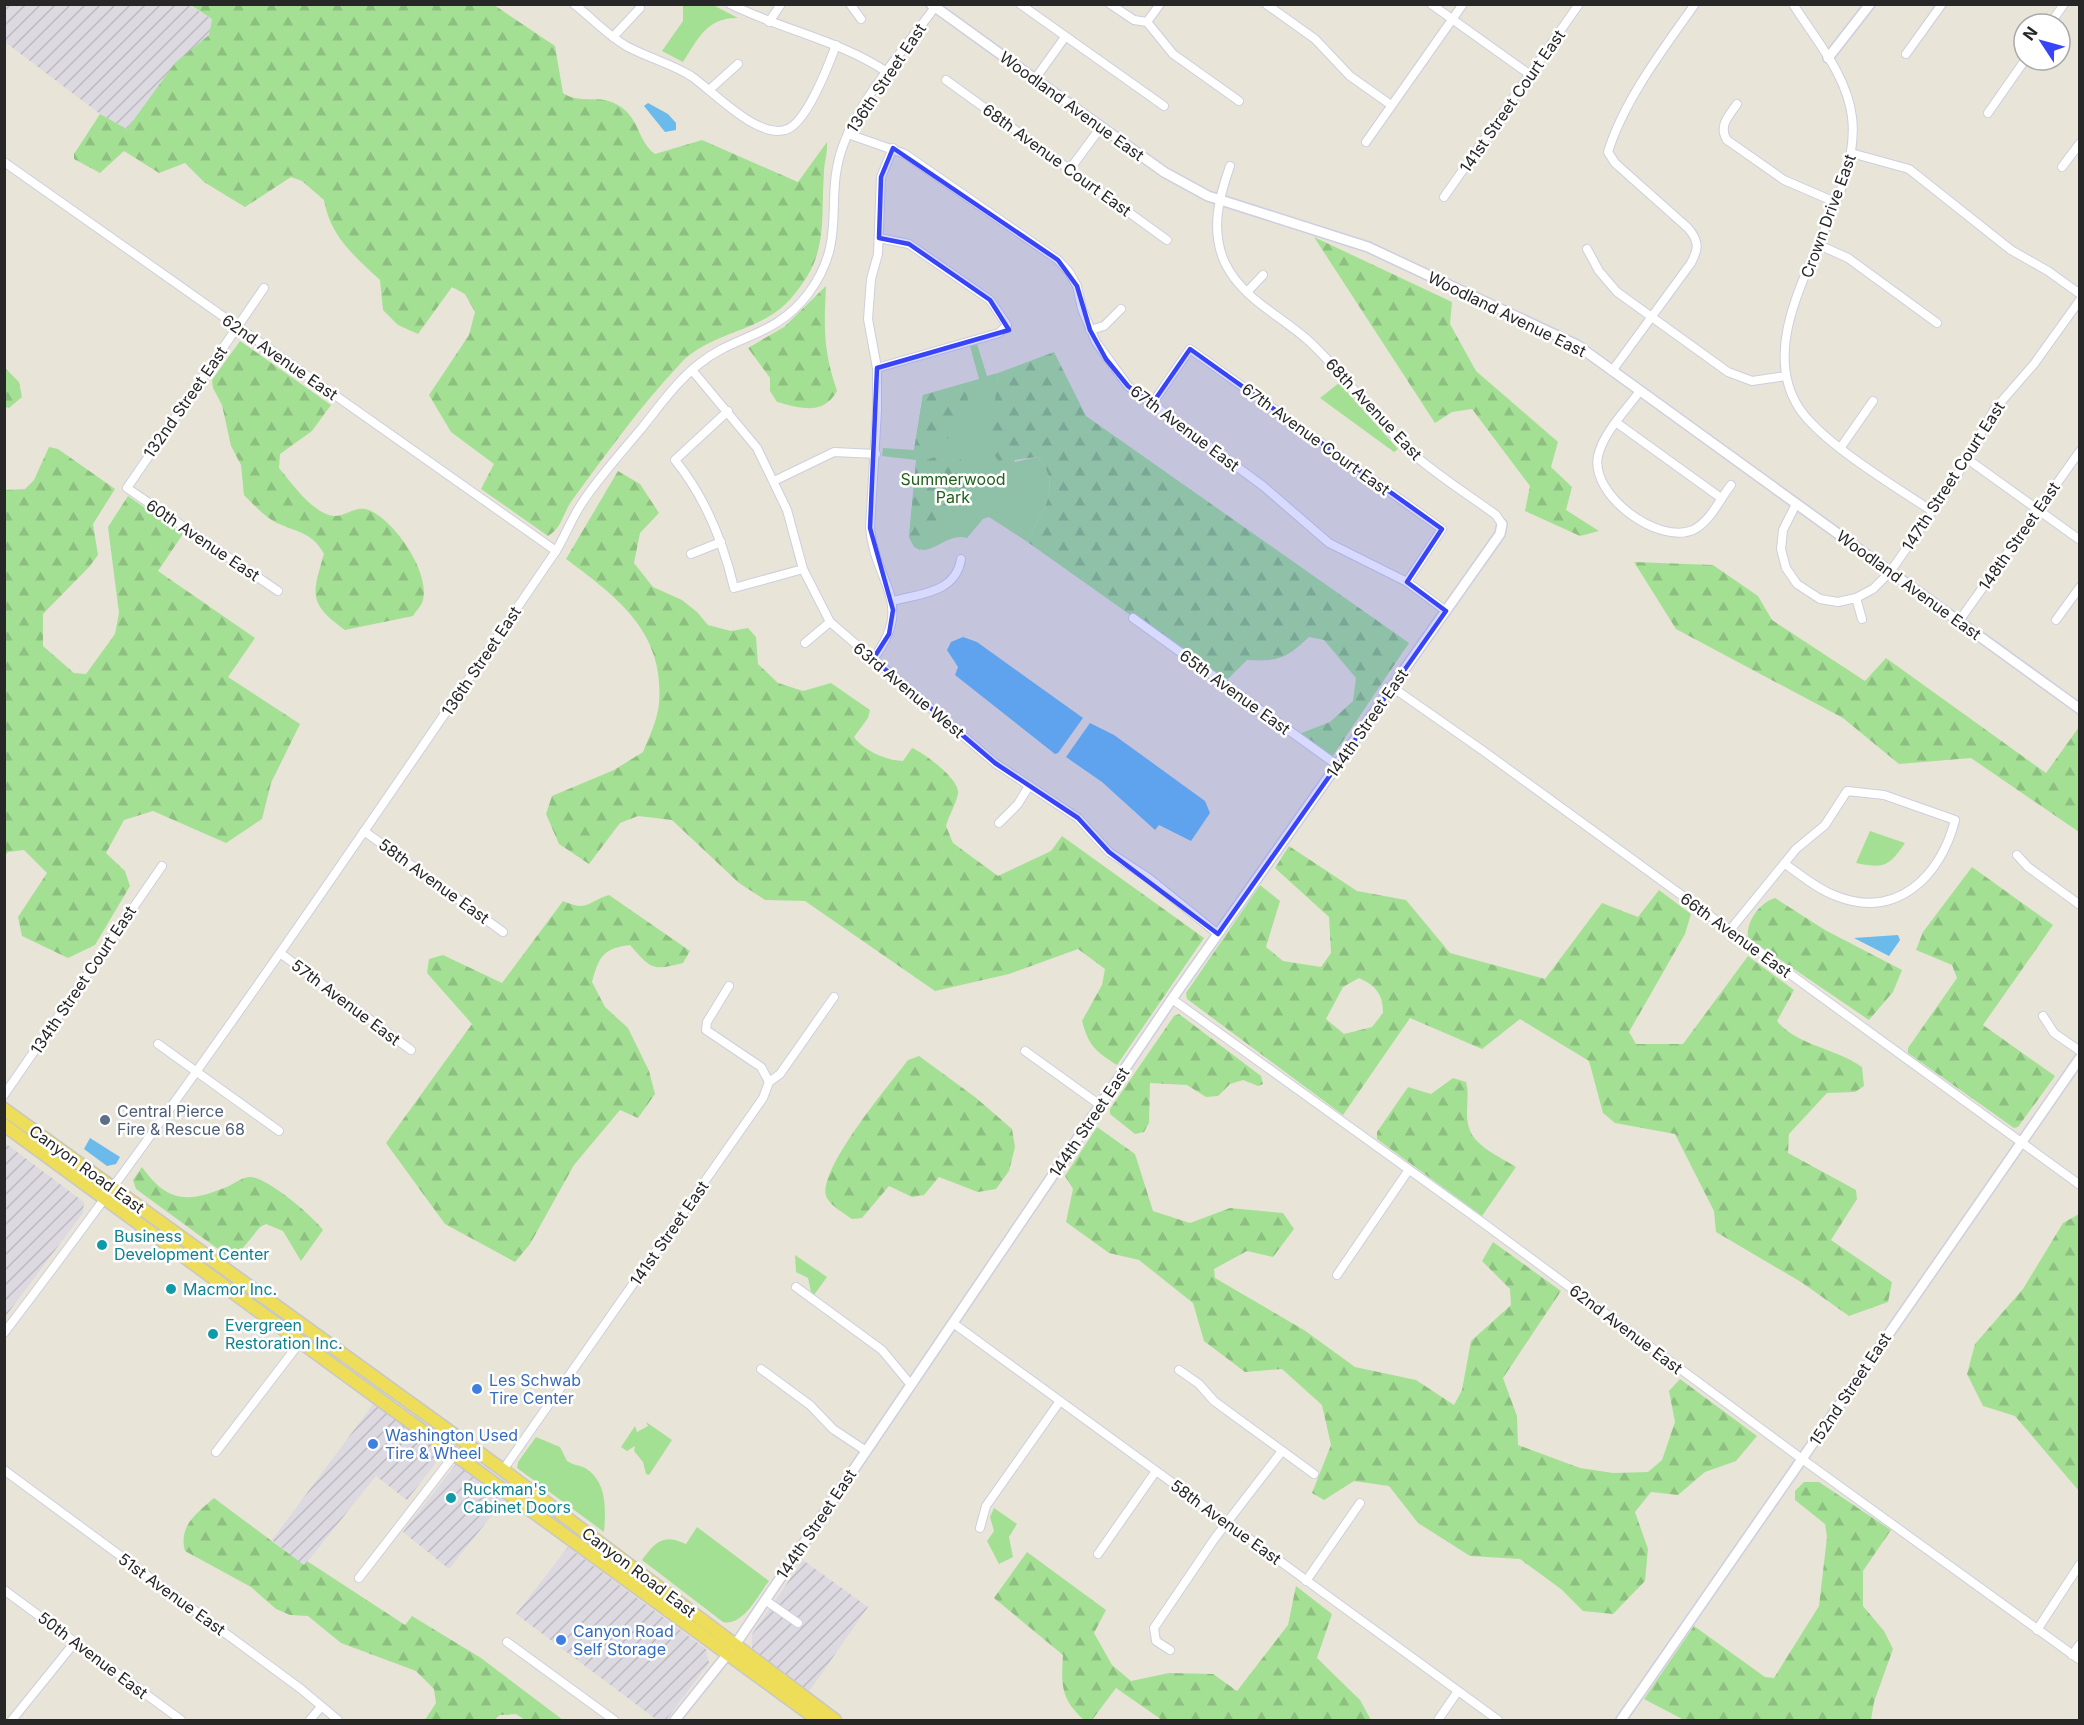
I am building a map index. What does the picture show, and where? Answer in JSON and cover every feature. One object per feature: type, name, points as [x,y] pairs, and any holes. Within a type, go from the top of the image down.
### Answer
[{"type":"main road","name":"Canyon Road East","points":[[4,1108],[352,1363],[503,1470],[732,1649],[818,1720]]},
{"type":"main road","name":"Canyon Road East","points":[[4,1125],[455,1454],[835,1720]]},
{"type":"main road","points":[[301,1341],[309,1339],[352,1363]]},
{"type":"main road","points":[[455,1454],[494,1473],[503,1470]]},
{"type":"street","points":[[574,4],[613,37],[631,48],[681,70],[710,90],[723,104],[744,118],[767,128],[785,130],[793,125],[821,86],[836,45]]},
{"type":"street","points":[[730,4],[769,22],[836,45],[861,56],[887,72]]},
{"type":"street","points":[[769,22],[781,4]]},
{"type":"street","points":[[850,4],[861,19]]},
{"type":"street","points":[[1020,4],[1164,106]]},
{"type":"street","points":[[1110,4],[1134,20],[1147,22],[1173,54],[1239,101]]},
{"type":"street","points":[[1147,22],[1160,4]]},
{"type":"street","points":[[1266,4],[1315,39],[1350,76],[1391,105]]},
{"type":"street","points":[[1431,4],[1529,74]]},
{"type":"street","points":[[1366,141],[1463,4]]},
{"type":"street","name":"141st Street Court East","points":[[1444,198],[1579,4]]},
{"type":"street","points":[[1612,371],[1691,262],[1698,247],[1695,236],[1615,163],[1608,152],[1613,136],[1653,64],[1695,4]]},
{"type":"street","name":"Crown Drive East","points":[[1786,376],[1784,353],[1787,330],[1835,202],[1851,153],[1853,133],[1850,105],[1843,84],[1793,4]]},
{"type":"street","points":[[1828,58],[1870,4]]},
{"type":"street","points":[[1906,54],[1941,4]]},
{"type":"street","name":"136th Street East","points":[[4,1333],[114,1189],[198,1071],[556,551],[592,489],[692,370],[711,356],[774,326],[798,306],[816,282],[832,243],[835,174],[848,134],[887,72],[933,6]]},
{"type":"street","name":"Woodland Avenue East","points":[[933,6],[1178,181],[1219,199],[1368,247],[1577,345],[2079,709]]},
{"type":"street","points":[[613,37],[640,8]]},
{"type":"street","points":[[1035,79],[1065,37]]},
{"type":"street","points":[[710,90],[738,64]]},
{"type":"street","points":[[1988,113],[2017,72]]},
{"type":"street","name":"68th Avenue Court East","points":[[946,80],[1167,240]]},
{"type":"street","points":[[1737,104],[1724,124],[1724,134],[1727,140],[1784,180],[1835,202]]},
{"type":"street","points":[[1070,169],[1101,127]]},
{"type":"street","name":"67th Avenue East","points":[[848,134],[893,148],[937,174],[1058,260],[1069,272],[1077,286],[1090,330],[1117,374],[1152,404],[1263,486],[1329,543],[1407,582],[1446,611]]},
{"type":"street","points":[[2062,167],[2079,143]]},
{"type":"street","points":[[873,659],[889,634],[892,601],[871,536],[876,454],[877,368],[868,320],[871,279],[878,254],[880,177],[893,148]]},
{"type":"street","points":[[1851,153],[1909,169],[2011,250],[2048,271],[2079,294]]},
{"type":"street","name":"62nd Avenue East","points":[[4,162],[556,551]]},
{"type":"street","name":"68th Avenue East","points":[[1230,166],[1219,199],[1217,225],[1222,255],[1236,280],[1246,292],[1312,344],[1412,453],[1496,515],[1502,524]]},
{"type":"street","points":[[877,368],[999,333],[1006,325],[990,300],[909,244],[879,238]]},
{"type":"street","points":[[1818,245],[1848,258],[1937,323]]},
{"type":"street","points":[[1587,249],[1594,263],[1611,285],[1735,376],[1761,381],[1786,376],[1795,400],[1804,414],[1841,447],[1932,511]]},
{"type":"street","points":[[1246,292],[1263,275]]},
{"type":"street","name":"132nd Street East","points":[[127,488],[264,288]]},
{"type":"street","name":"147th Street Court East","points":[[1856,598],[1873,590],[1890,572],[1966,459],[1994,410],[2034,364],[2079,300]]},
{"type":"street","points":[[1090,330],[1104,326],[1121,309]]},
{"type":"street","name":"67th Avenue Court East","points":[[1152,404],[1190,349],[1442,529],[1407,582]]},
{"type":"street","name":"63rd Avenue West","points":[[692,370],[753,441],[774,481],[792,524],[803,569],[830,622],[995,763],[1078,818],[1109,852],[1150,879],[1218,934]]},
{"type":"street","points":[[1640,391],[1598,454],[1599,478],[1607,493],[1653,528],[1676,534],[1700,525],[1731,485]]},
{"type":"street","points":[[1841,447],[1873,401]]},
{"type":"street","points":[[728,411],[675,460],[698,490],[721,542],[734,588],[803,569]]},
{"type":"street","points":[[1617,423],[1721,498]]},
{"type":"street","name":"148th Street East","points":[[1959,621],[2079,451]]},
{"type":"street","points":[[774,481],[834,452],[876,454]]},
{"type":"street","points":[[1966,459],[2079,540]]},
{"type":"street","name":"60th Avenue East","points":[[127,488],[278,591]]},
{"type":"street","points":[[1796,504],[1783,530],[1781,549],[1791,577],[1804,591],[1829,601],[1856,598],[1862,619]]},
{"type":"street","name":"144th Street East","points":[[675,1720],[732,1649],[1172,999],[1500,534],[1502,524]]},
{"type":"street","points":[[691,554],[721,542]]},
{"type":"street","points":[[892,601],[927,594],[942,586],[955,575],[961,559]]},
{"type":"street","points":[[2056,620],[2079,587]]},
{"type":"street","name":"65th Avenue East","points":[[1133,618],[1337,765]]},
{"type":"street","points":[[805,643],[830,622]]},
{"type":"street","name":"66th Avenue East","points":[[1392,687],[2079,1185]]},
{"type":"street","points":[[999,823],[1018,804],[1029,786]]},
{"type":"street","points":[[1730,930],[1796,849],[1825,825],[1847,791],[1884,795],[1955,820],[1945,849],[1921,884],[1896,898],[1863,902],[1838,897],[1785,864]]},
{"type":"street","name":"58th Avenue East","points":[[364,831],[503,932]]},
{"type":"street","points":[[2018,855],[2028,867],[2079,905]]},
{"type":"street","name":"134th Street Court East","points":[[4,1095],[162,866]]},
{"type":"street","name":"57th Avenue East","points":[[280,953],[411,1050]]},
{"type":"street","points":[[729,986],[707,1022],[706,1030],[761,1067],[769,1082]]},
{"type":"street","name":"141st Street East","points":[[503,1470],[763,1098],[769,1082],[785,1067],[834,997]]},
{"type":"street","name":"62nd Avenue East","points":[[1172,999],[1408,1171],[1492,1229],[1802,1460],[2079,1660]]},
{"type":"street","points":[[2043,1016],[2054,1033],[2079,1051]]},
{"type":"street","points":[[158,1044],[279,1131]]},
{"type":"street","points":[[1025,1052],[1100,1105]]},
{"type":"street","name":"152nd Street East","points":[[1621,1720],[2079,1058]]},
{"type":"street","points":[[1337,1275],[1408,1171]]},
{"type":"street","points":[[796,1287],[882,1350],[911,1385]]},
{"type":"street","name":"58th Avenue East","points":[[953,1323],[1498,1720]]},
{"type":"street","points":[[216,1452],[301,1341]]},
{"type":"street","points":[[761,1369],[810,1405],[833,1429],[866,1451]]},
{"type":"street","points":[[1179,1370],[1199,1384],[1214,1401],[1314,1474]]},
{"type":"street","points":[[980,1528],[986,1506],[1060,1401]]},
{"type":"street","points":[[1170,1650],[1156,1641],[1154,1628],[1215,1538],[1282,1451]]},
{"type":"street","points":[[359,1578],[455,1454]]},
{"type":"street","name":"51st Avenue East","points":[[4,1470],[301,1689],[320,1708],[338,1720]]},
{"type":"street","points":[[1098,1554],[1156,1471]]},
{"type":"street","points":[[1306,1581],[1360,1503]]},
{"type":"street","points":[[2037,1630],[2079,1564]]},
{"type":"street","name":"50th Avenue East","points":[[4,1590],[181,1720]]},
{"type":"street","points":[[765,1600],[798,1623]]},
{"type":"street","points":[[12,1720],[75,1642]]},
{"type":"street","points":[[507,1642],[614,1720]]},
{"type":"street","points":[[2072,1655],[2079,1644]]},
{"type":"street","points":[[1438,1720],[1458,1691]]},
{"type":"street","points":[[310,1720],[320,1708]]},
{"type":"highlighted area","points":[[893,148],[1058,260],[1077,286],[1090,330],[1106,359],[1128,386],[1152,404],[1190,349],[1442,529],[1407,582],[1446,611],[1218,934],[1109,852],[1078,818],[995,763],[873,659],[889,634],[893,610],[870,528],[877,368],[1009,330],[990,300],[909,244],[879,238],[881,177]]},
{"type":"shaded area","points":[[4,5],[189,5],[212,19],[209,35],[127,129],[100,114],[5,42]]},
{"type":"shaded area","points":[[5,1143],[84,1202],[83,1213],[5,1317]]},
{"type":"shaded area","points":[[374,1403],[439,1451],[439,1459],[407,1500],[376,1476],[304,1566],[272,1540]]},
{"type":"shaded area","points":[[456,1464],[504,1500],[449,1569],[403,1532]]},
{"type":"shaded area","name":"Canyon Road Self Storage","points":[[568,1547],[706,1649],[709,1663],[666,1720],[657,1720],[516,1614]]},
{"type":"shaded area","points":[[803,1560],[868,1607],[808,1693],[752,1649],[752,1634]]},
{"type":"green space","points":[[189,4],[494,5],[555,46],[563,93],[575,98],[608,101],[623,108],[634,121],[644,142],[655,154],[702,140],[798,182],[827,142],[821,238],[814,263],[800,287],[780,309],[757,323],[700,348],[680,364],[625,430],[573,499],[560,524],[548,536],[481,489],[494,464],[451,432],[429,395],[469,335],[475,312],[465,294],[452,287],[418,334],[398,325],[383,310],[380,280],[344,244],[327,213],[324,200],[302,181],[291,177],[245,207],[204,182],[185,163],[159,173],[124,151],[100,173],[74,159],[74,154],[100,114],[127,129],[175,63],[209,35],[212,19]]},
{"type":"green space","points":[[683,5],[713,5],[738,18],[718,21],[711,25],[704,31],[683,62],[662,51],[683,21]]},
{"type":"green space","points":[[1314,237],[1452,302],[1450,324],[1476,371],[1558,442],[1551,467],[1572,487],[1566,510],[1599,531],[1580,536],[1525,511],[1530,486],[1472,409],[1452,412],[1435,423]]},
{"type":"green space","points":[[826,286],[825,339],[837,391],[831,399],[818,407],[802,408],[777,402],[770,391],[770,378],[748,348],[784,327]]},
{"type":"green space","points":[[240,341],[331,405],[312,431],[280,454],[279,468],[301,494],[321,512],[334,516],[358,509],[369,510],[379,516],[399,536],[416,562],[424,589],[423,600],[413,616],[345,630],[324,612],[316,597],[317,579],[324,554],[320,547],[310,537],[268,518],[244,495],[241,465],[231,446],[222,405],[213,388],[212,380]]},
{"type":"green space","name":"Summerwood Park","points":[[977,344],[987,376],[998,373],[996,403],[1015,462],[1037,457],[1045,467],[1049,478],[1048,499],[1026,541],[989,517],[983,519],[967,538],[950,539],[928,550],[921,550],[909,537],[916,460],[882,456],[883,448],[914,450],[923,395],[979,379],[970,346]]},
{"type":"green space","points":[[1054,352],[1086,416],[1409,643],[1332,757],[1299,734],[1330,722],[1353,701],[1356,678],[1324,640],[1309,637],[1294,650],[1281,657],[1247,660],[1225,682],[1026,541],[1044,510],[1050,489],[1049,478],[1045,467],[1037,457],[999,462],[990,448],[998,373]]},
{"type":"green space","points":[[5,368],[19,382],[22,397],[9,408],[5,407]]},
{"type":"green space","points":[[1339,383],[1398,449],[1394,452],[1320,398]]},
{"type":"green space","points":[[965,384],[968,401],[963,423],[942,442],[914,450],[923,395]]},
{"type":"green space","points":[[49,447],[58,449],[115,489],[93,524],[98,555],[43,614],[43,646],[74,673],[86,674],[115,634],[119,613],[108,527],[128,496],[183,534],[158,571],[255,638],[228,677],[300,724],[271,783],[262,819],[226,843],[153,811],[124,820],[106,853],[125,871],[130,886],[95,945],[68,958],[22,936],[18,917],[47,873],[24,850],[8,852],[4,857],[5,490],[25,489],[34,480]]},
{"type":"green space","points":[[948,452],[957,456],[963,463],[966,471],[965,489],[952,514],[929,529],[920,550],[914,547],[909,537],[916,464]]},
{"type":"green space","points":[[618,471],[640,484],[659,513],[640,533],[634,563],[653,587],[682,600],[708,625],[731,631],[748,628],[756,637],[758,664],[778,683],[803,691],[831,683],[870,710],[868,718],[854,737],[869,750],[890,759],[903,761],[912,748],[940,767],[954,781],[957,788],[957,798],[946,826],[953,843],[998,876],[1051,851],[1062,836],[1204,938],[1117,1065],[1103,1056],[1090,1042],[1082,1021],[1102,985],[1105,969],[1078,949],[1009,974],[935,991],[805,901],[765,900],[739,883],[672,820],[638,816],[620,823],[589,864],[559,844],[546,814],[552,796],[614,770],[643,752],[653,728],[659,703],[659,678],[646,636],[619,603],[566,559]]},
{"type":"green space","points":[[1634,562],[1713,565],[1758,596],[1772,620],[1865,681],[1886,658],[2046,773],[2079,727],[2079,832],[1971,758],[1899,764],[1843,718],[1676,629]]},
{"type":"green space","points":[[1870,831],[1905,843],[1895,857],[1885,864],[1874,866],[1856,863]]},
{"type":"green space","points":[[1289,846],[1357,891],[1406,900],[1450,953],[1545,979],[1602,903],[1638,917],[1659,890],[1691,914],[1685,934],[1629,1032],[1636,1044],[1683,1044],[1748,956],[1794,990],[1777,1021],[1806,1042],[1841,1055],[1862,1067],[1864,1086],[1855,1092],[1827,1093],[1789,1134],[1788,1153],[1856,1190],[1857,1199],[1831,1240],[1892,1282],[1888,1302],[1849,1316],[1801,1282],[1716,1232],[1714,1211],[1675,1134],[1615,1123],[1603,1113],[1589,1061],[1520,1019],[1482,1049],[1410,1018],[1343,1115],[1187,999],[1186,993],[1260,885],[1280,901],[1266,947],[1283,961],[1321,967],[1331,953],[1329,917],[1275,868]],"holes":[[[1359,978],[1380,996],[1383,1013],[1372,1027],[1344,1034],[1326,1019],[1343,987]]]},
{"type":"green space","points":[[1972,867],[2053,925],[1983,1025],[2055,1076],[2018,1127],[2014,1128],[1908,1053],[1908,1048],[1957,978],[1952,965],[1916,950],[1923,932]]},
{"type":"green space","points":[[609,895],[690,951],[683,963],[658,967],[648,963],[630,945],[621,946],[604,955],[597,966],[592,982],[605,1007],[628,1028],[649,1071],[655,1094],[638,1118],[620,1110],[574,1165],[530,1244],[515,1262],[445,1224],[386,1143],[472,1024],[427,973],[429,959],[443,955],[502,983],[563,901],[583,906]]},
{"type":"green space","points":[[1775,898],[1825,930],[1902,970],[1893,992],[1869,1020],[1748,938],[1749,926],[1755,914],[1769,900]]},
{"type":"green space","points":[[1179,1014],[1261,1076],[1263,1084],[1258,1086],[1243,1080],[1230,1084],[1218,1096],[1206,1097],[1187,1085],[1150,1083],[1149,1123],[1144,1132],[1135,1134],[1110,1114],[1110,1109],[1174,1016]]},
{"type":"green space","points":[[919,1056],[975,1097],[1012,1129],[1015,1147],[1009,1171],[996,1189],[978,1192],[939,1177],[924,1195],[912,1197],[889,1186],[862,1218],[852,1219],[827,1198],[826,1186],[832,1169],[856,1128],[886,1088],[908,1060]]},
{"type":"green space","points":[[1453,1078],[1466,1082],[1468,1124],[1475,1138],[1487,1150],[1516,1167],[1482,1216],[1377,1139],[1377,1132],[1408,1087],[1431,1094]]},
{"type":"green space","points":[[1097,1127],[1135,1154],[1153,1211],[1190,1223],[1230,1208],[1283,1213],[1294,1229],[1273,1257],[1247,1251],[1214,1269],[1215,1278],[1304,1330],[1355,1367],[1416,1380],[1454,1405],[1462,1390],[1471,1341],[1511,1305],[1510,1289],[1482,1261],[1493,1242],[1561,1291],[1503,1378],[1517,1416],[1518,1445],[1580,1468],[1613,1473],[1648,1472],[1662,1460],[1675,1422],[1669,1391],[1680,1379],[1757,1436],[1736,1461],[1705,1472],[1678,1495],[1651,1492],[1635,1512],[1648,1549],[1645,1581],[1613,1614],[1583,1611],[1561,1589],[1520,1559],[1470,1556],[1418,1523],[1389,1486],[1354,1481],[1324,1500],[1312,1493],[1331,1445],[1322,1405],[1282,1369],[1245,1372],[1204,1341],[1193,1303],[1139,1260],[1109,1253],[1066,1222],[1073,1189],[1065,1176]]},
{"type":"green space","points":[[142,1167],[162,1188],[181,1197],[203,1195],[247,1177],[257,1178],[289,1198],[323,1230],[301,1261],[283,1231],[266,1224],[260,1227],[233,1260],[136,1189],[133,1180]]},
{"type":"green space","points":[[2079,1214],[2079,1491],[2015,1416],[1983,1406],[1967,1374],[1975,1344],[2023,1289],[2063,1223]]},
{"type":"green space","points":[[795,1255],[827,1277],[814,1295],[811,1292],[808,1278],[796,1272]]},
{"type":"green space","points":[[646,1422],[672,1440],[649,1475],[646,1474],[643,1462],[634,1451],[635,1446],[627,1451],[621,1447],[635,1426],[637,1432],[648,1426]]},
{"type":"green space","points":[[536,1437],[560,1447],[567,1461],[585,1468],[598,1480],[604,1496],[604,1532],[517,1468],[518,1462]]},
{"type":"green space","points":[[1804,1482],[1819,1482],[1891,1530],[1863,1571],[1863,1606],[1884,1631],[1893,1649],[1874,1702],[1871,1720],[1684,1720],[1644,1699],[1694,1626],[1765,1677],[1774,1678],[1819,1606],[1827,1537],[1825,1524],[1795,1500],[1795,1491]]},
{"type":"green space","points":[[214,1498],[304,1565],[307,1561],[405,1625],[412,1616],[481,1658],[563,1720],[525,1720],[516,1714],[500,1715],[494,1720],[425,1720],[436,1703],[434,1689],[416,1671],[341,1643],[308,1616],[290,1615],[276,1609],[251,1587],[185,1551],[184,1534],[190,1521]]},
{"type":"green space","points":[[994,1508],[1017,1524],[1009,1537],[1013,1557],[999,1564],[987,1541],[994,1531],[990,1517]]},
{"type":"green space","points":[[697,1527],[769,1581],[749,1609],[737,1620],[723,1622],[642,1560],[651,1548],[665,1539],[686,1544]]},
{"type":"green space","points":[[1027,1552],[1106,1610],[1094,1633],[1112,1665],[1131,1681],[1169,1673],[1213,1674],[1237,1691],[1288,1625],[1296,1586],[1332,1614],[1317,1658],[1360,1700],[1371,1720],[1162,1720],[1116,1688],[1092,1720],[1084,1720],[1071,1705],[1064,1691],[1063,1655],[994,1598]]},
{"type":"water","points":[[648,103],[668,114],[676,123],[676,130],[665,132],[644,106]]},
{"type":"water","points":[[963,637],[977,642],[1083,718],[1058,753],[1055,754],[955,675],[958,667],[947,650],[951,642]]},
{"type":"water","points":[[1090,723],[1114,735],[1205,801],[1210,813],[1191,841],[1159,825],[1155,830],[1102,782],[1066,757]]},
{"type":"water","points":[[1898,935],[1900,940],[1889,956],[1854,938]]},
{"type":"water","points":[[90,1138],[120,1157],[116,1164],[107,1166],[84,1149]]},
{"type":"place","name":"Central Pierce Fire & Rescue 68","points":[[105,1120]]},
{"type":"place","name":"Business Development Center","points":[[102,1245]]},
{"type":"place","name":"Macmor Inc.","points":[[171,1289]]},
{"type":"place","name":"Evergreen Restoration Inc.","points":[[213,1334]]},
{"type":"place","name":"Les Schwab Tire Center","points":[[477,1389]]},
{"type":"place","name":"Washington Used Tire & Wheel","points":[[373,1444]]},
{"type":"place","name":"Ruckman's Cabinet Doors","points":[[451,1498]]},
{"type":"place","name":"Canyon Road Self Storage","points":[[561,1640]]}]
